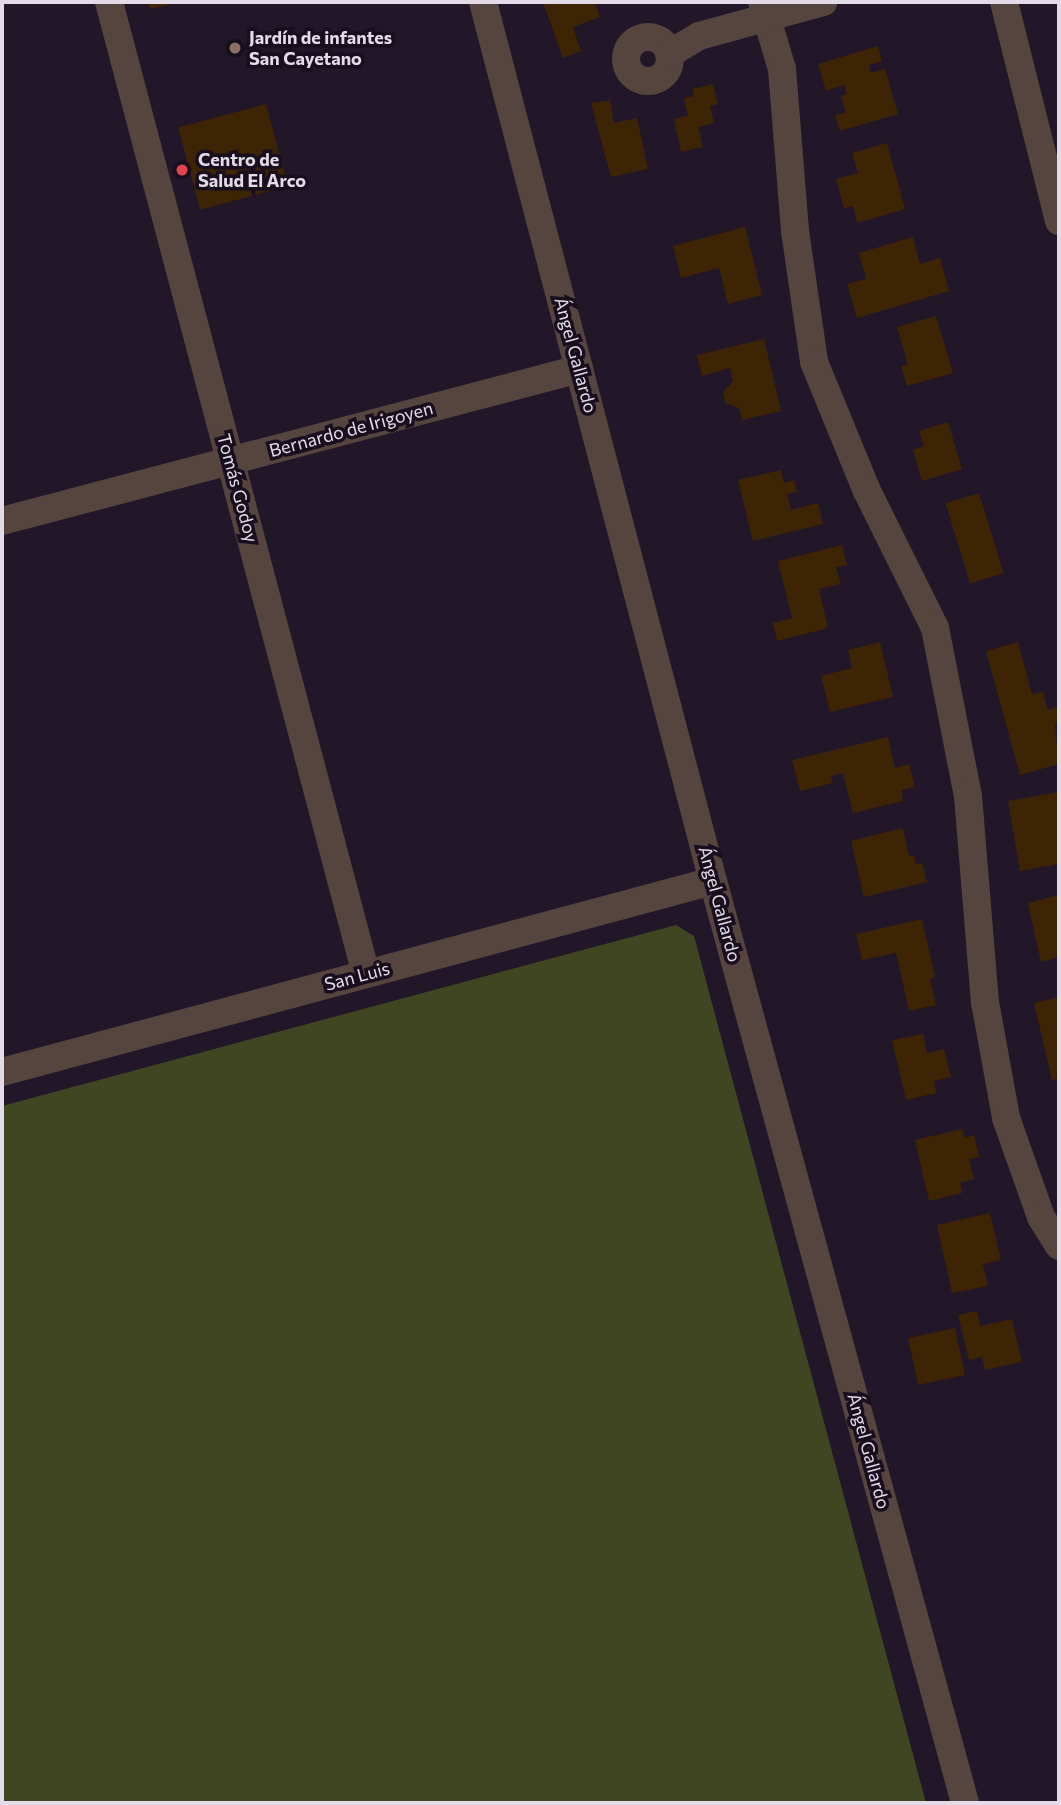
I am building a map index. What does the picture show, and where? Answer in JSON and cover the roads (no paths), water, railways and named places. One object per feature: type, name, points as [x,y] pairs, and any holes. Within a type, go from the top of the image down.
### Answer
[{"type":"street","name":"Tomás Godoy","points":[[109,2],[366,974]]},
{"type":"street","name":"Ángel Gallardo","points":[[483,2],[713,881],[965,1803]]},
{"type":"street","points":[[669,54],[699,36],[765,8],[823,2]]},
{"type":"street","points":[[1004,2],[1059,221]]},
{"type":"street","points":[[765,8],[782,69],[795,231],[814,362],[867,491],[935,628],[968,796],[985,1002],[1006,1118],[1041,1217],[1059,1246]]},
{"type":"street","name":"Bernardo de Irigoyen","points":[[2,521],[579,369]]},
{"type":"street","name":"San Luis","points":[[4,1064],[366,974],[713,881]]},
{"type":"place","name":"Jardín de infantes San Cayetano","points":[[235,48]]},
{"type":"place","name":"Centro de Salud El Arco","points":[[182,170]]}]
